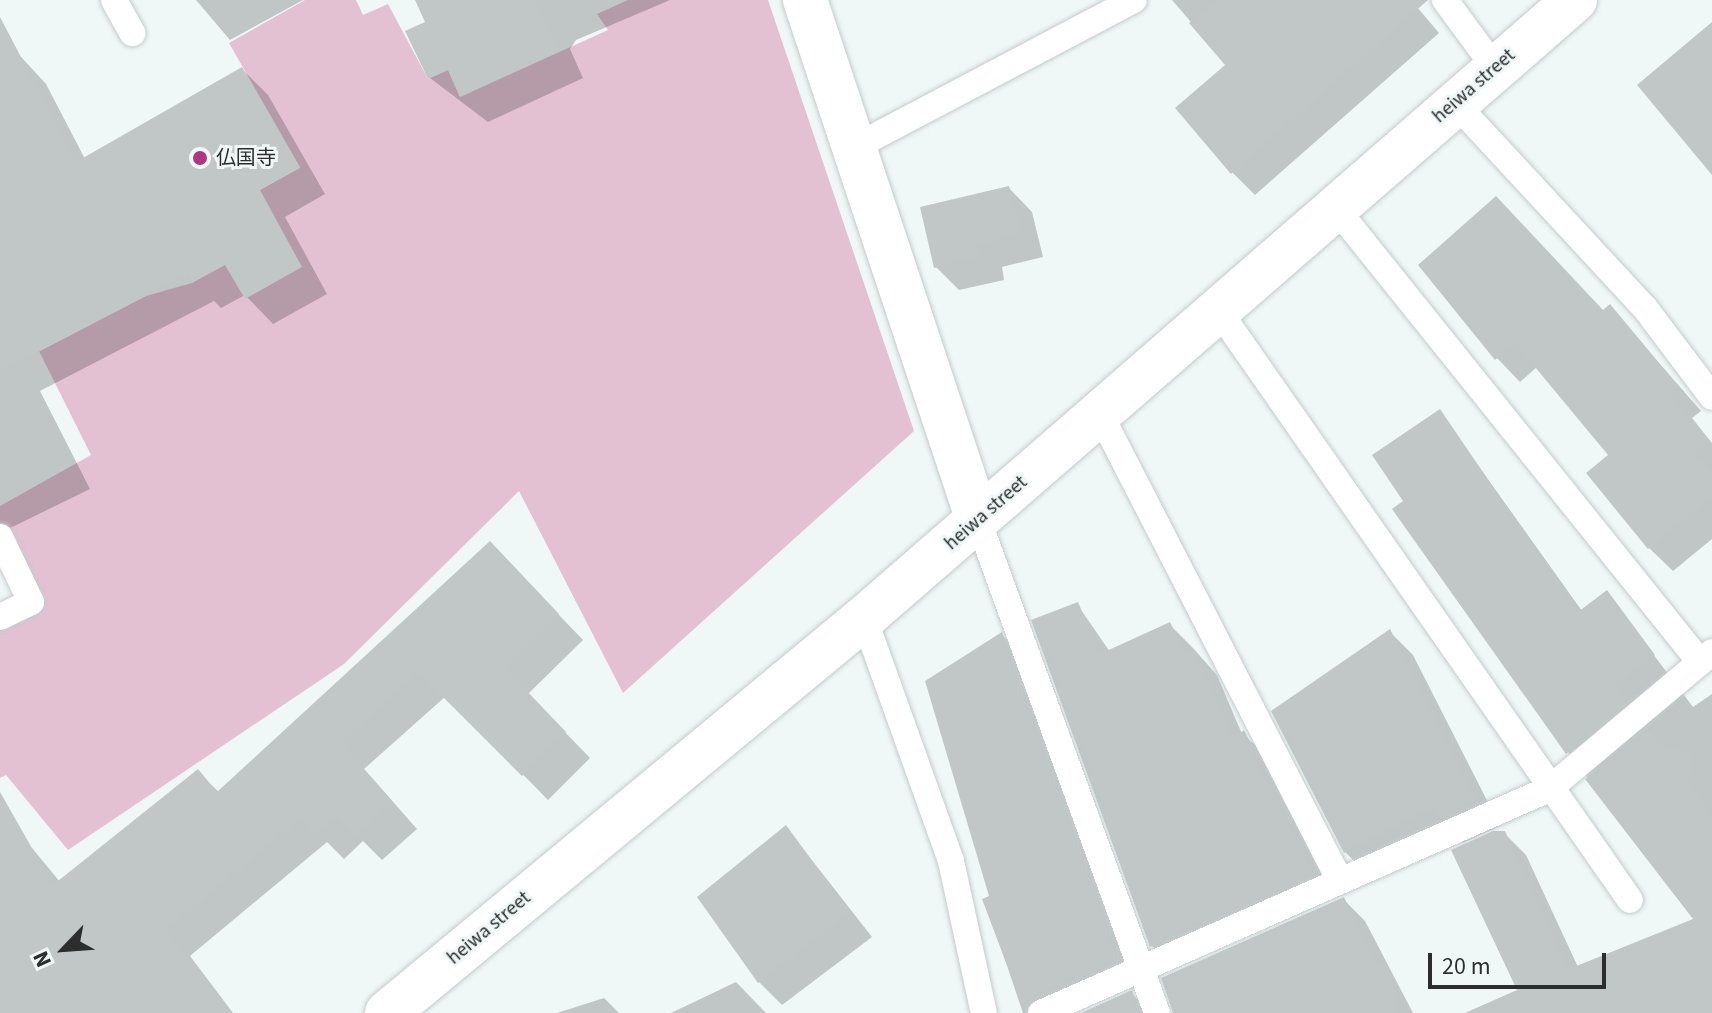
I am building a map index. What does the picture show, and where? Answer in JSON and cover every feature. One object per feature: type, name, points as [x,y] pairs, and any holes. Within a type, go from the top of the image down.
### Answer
[{"type":"main road","points":[[805,0],[978,520]]},
{"type":"main road","name":"heiwa street","points":[[387,1013],[864,618],[1216,307],[1575,0]]},
{"type":"lane","points":[[114,0],[132,33]]},
{"type":"lane","points":[[855,147],[1134,0]]},
{"type":"lane","points":[[1445,0],[1495,68]]},
{"type":"lane","points":[[1455,103],[1645,308],[1712,397]]},
{"type":"lane","points":[[1041,1013],[1549,789],[1706,657],[1334,206]]},
{"type":"lane","points":[[1216,307],[1549,789],[1630,900]]},
{"type":"lane","points":[[1099,412],[1340,881]]},
{"type":"lane","points":[[978,520],[1157,1013]]},
{"type":"lane","points":[[0,537],[31,602],[0,617]]},
{"type":"lane","points":[[864,618],[951,861],[984,1013]]},
{"type":"shaded area","points":[[305,0],[356,0],[363,15],[388,4],[428,79],[448,70],[460,97],[608,30],[597,14],[628,0],[768,0],[914,431],[623,693],[519,491],[344,664],[68,850],[6,775],[0,778],[0,617],[31,602],[0,537],[0,506],[91,455],[39,351],[146,296],[192,283],[239,202],[300,167],[229,43]]},
{"type":"building","points":[[415,0],[535,0],[559,51],[460,97],[448,70],[428,79],[405,31],[425,22]]},
{"type":"building","points":[[1216,0],[1428,0],[1231,174],[1175,108],[1225,65],[1189,23]]},
{"type":"building","points":[[0,17],[76,162],[242,67],[300,168],[260,190],[302,267],[245,299],[225,265],[192,283],[188,274],[0,372]]},
{"type":"building","points":[[1712,22],[1712,175],[1637,85]]},
{"type":"building","points":[[1009,186],[1021,234],[979,244],[982,257],[934,268],[920,207]]},
{"type":"building","points":[[1496,196],[1603,310],[1610,304],[1679,387],[1671,394],[1709,441],[1694,453],[1712,474],[1712,497],[1648,549],[1586,473],[1608,455],[1515,343],[1495,360],[1418,265]]},
{"type":"building","points":[[1440,409],[1578,612],[1607,590],[1655,655],[1614,685],[1628,702],[1566,754],[1392,509],[1403,501],[1372,455]]},
{"type":"building","points":[[490,541],[559,614],[505,668],[566,732],[522,776],[419,673],[341,743],[394,803],[356,837],[338,817],[317,835],[302,818],[166,930],[229,1013],[0,1013],[0,792],[53,885],[198,769],[217,792]]},
{"type":"building","points":[[1078,602],[1100,654],[1170,622],[1185,655],[1195,651],[1233,738],[1244,730],[1318,873],[1150,947],[1031,620]]},
{"type":"building","points":[[1390,629],[1478,803],[1438,820],[1432,808],[1344,853],[1271,711]]},
{"type":"building","points":[[1002,632],[1121,960],[1035,998],[1025,1013],[982,899],[989,896],[925,681]]},
{"type":"building","points":[[1647,727],[1663,747],[1693,752],[1688,783],[1712,813],[1712,1013],[1465,1013],[1517,990],[1451,850],[1493,831],[1505,831],[1569,969],[1693,919],[1585,779]]},
{"type":"building","points":[[786,825],[850,913],[758,983],[697,897]]},
{"type":"building","points":[[1344,897],[1375,963],[1383,960],[1401,1001],[1394,1004],[1398,1013],[1173,1013],[1161,978]]},
{"type":"building","points":[[1132,990],[1140,1013],[1081,1013]]},
{"type":"place","name":"仏国寺","points":[[200,158]]}]
